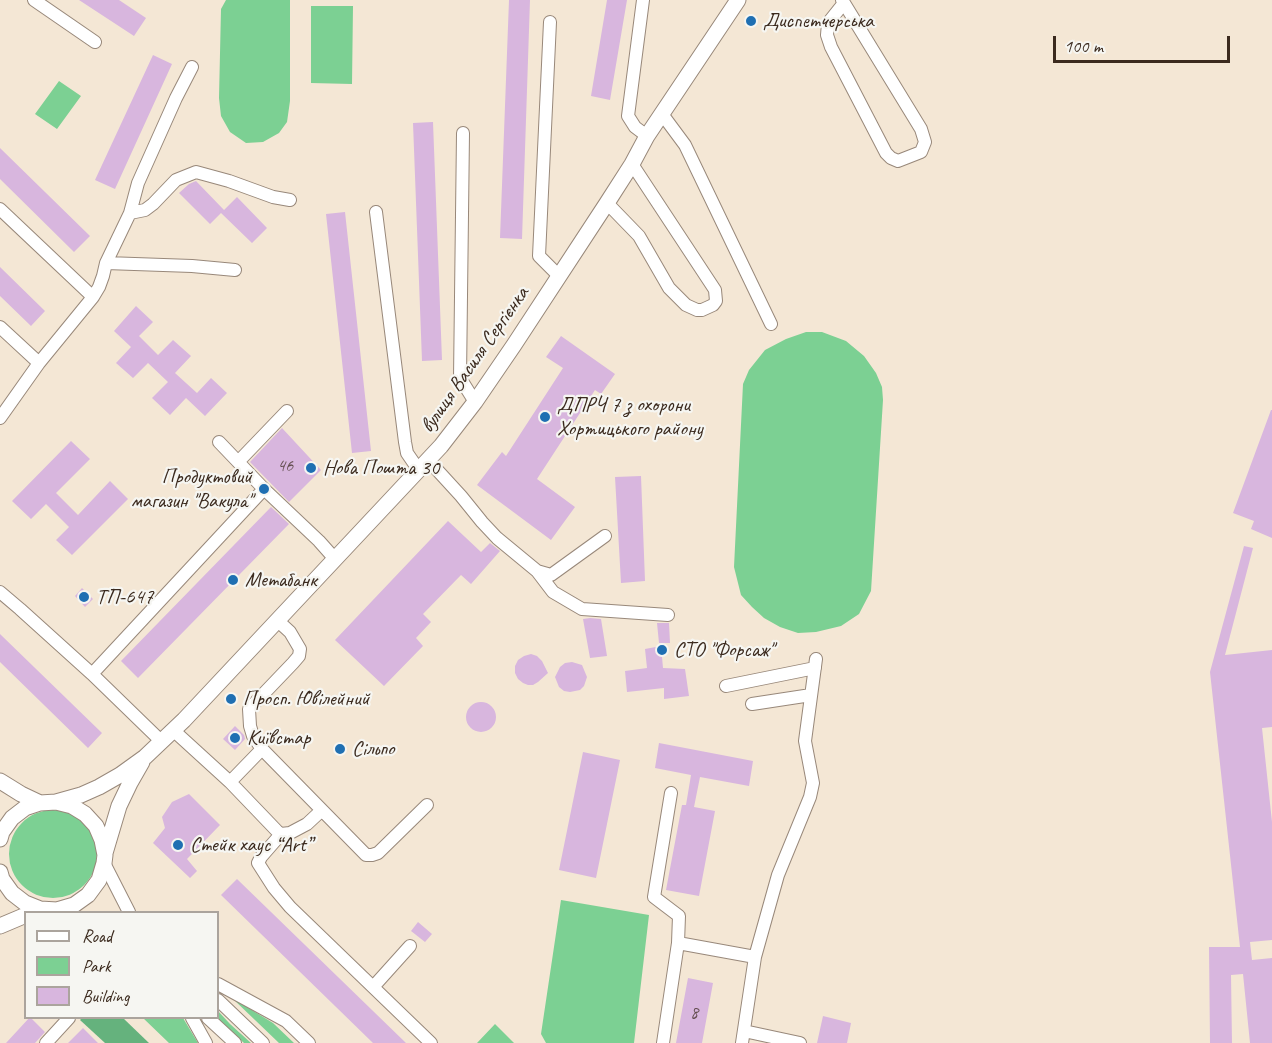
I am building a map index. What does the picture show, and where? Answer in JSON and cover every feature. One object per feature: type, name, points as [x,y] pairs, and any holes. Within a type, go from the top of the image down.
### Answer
[{"type":"main road","name":"вулиця Василя Сергієнка","points":[[56,802],[99,787],[145,757],[174,730],[278,621],[441,446],[514,345],[632,164],[647,136],[738,0]]},
{"type":"main road","name":"вулиця Василя Сергієнка","points":[[63,911],[88,895],[99,880],[119,806],[145,757]]},
{"type":"main road","points":[[0,781],[40,803]]},
{"type":"main road","points":[[0,839],[12,818],[25,808],[40,803],[56,802],[72,806],[85,814],[96,826],[102,840],[104,859]]},
{"type":"main road","points":[[0,872],[12,893],[31,911]]},
{"type":"main road","points":[[0,926],[24,916]]},
{"type":"street","points":[[34,0],[95,42]]},
{"type":"street","points":[[643,0],[628,116],[635,127],[647,136]]},
{"type":"street","points":[[843,2],[921,129],[925,142],[921,152],[898,160],[886,153],[827,35],[828,23],[843,2]]},
{"type":"street","points":[[550,22],[538,256],[558,275]]},
{"type":"street","points":[[0,418],[39,363],[93,297],[103,276],[106,263],[130,213],[138,183],[192,67]]},
{"type":"street","points":[[662,114],[685,145],[771,324]]},
{"type":"street","points":[[463,133],[460,378],[475,402]]},
{"type":"street","points":[[607,203],[639,236],[669,288],[686,305],[697,310],[713,305],[716,301],[715,290],[632,164]]},
{"type":"street","points":[[130,213],[145,210],[176,180],[196,172],[273,197],[290,200]]},
{"type":"street","points":[[0,209],[93,297]]},
{"type":"street","points":[[376,212],[407,453],[462,496],[497,538],[537,571],[553,592],[582,609],[668,615]]},
{"type":"street","points":[[106,263],[235,270]]},
{"type":"street","points":[[0,327],[39,363]]},
{"type":"street","points":[[238,462],[287,411]]},
{"type":"street","points":[[219,442],[335,559]]},
{"type":"street","points":[[92,674],[264,489]]},
{"type":"street","points":[[537,571],[551,575],[605,536]]},
{"type":"street","points":[[0,592],[92,674],[161,741]]},
{"type":"street","points":[[278,621],[290,632],[300,649],[299,656],[249,709],[253,736],[262,749],[366,855],[378,852],[427,805]]},
{"type":"street","points":[[726,686],[815,663],[805,741],[813,783],[810,797],[778,875],[755,957],[743,1037],[800,1043]]},
{"type":"street","points":[[752,704],[811,695]]},
{"type":"street","points":[[174,730],[231,782],[281,834]]},
{"type":"street","points":[[231,782],[262,749]]},
{"type":"street","points":[[663,1043],[678,943],[679,916],[654,897],[671,793]]},
{"type":"street","points":[[322,810],[307,824],[290,833],[281,834],[258,863],[290,907],[431,1043]]},
{"type":"street","points":[[104,859],[129,911]]},
{"type":"street","points":[[678,943],[755,957]]},
{"type":"street","points":[[374,986],[410,946]]},
{"type":"street","points":[[219,985],[286,1021],[309,1043]]},
{"type":"street","points":[[219,1001],[263,1043]]},
{"type":"street","points":[[46,1043],[67,1019]]},
{"type":"street","points":[[193,1019],[206,1043]]},
{"type":"street","points":[[210,1019],[235,1043]]},
{"type":"green space","points":[[226,0],[290,0],[290,101],[287,122],[279,133],[263,142],[246,143],[230,132],[221,116],[219,98],[221,9]]},
{"type":"green space","points":[[311,6],[353,6],[352,84],[311,83]]},
{"type":"green space","points":[[59,81],[81,96],[57,129],[35,114]]},
{"type":"green space","points":[[806,332],[822,332],[846,341],[864,356],[876,373],[882,387],[883,400],[871,591],[859,614],[841,626],[816,632],[798,633],[764,618],[752,607],[741,595],[734,567],[743,384],[749,370],[765,350]]},
{"type":"green space","points":[[53,810],[70,814],[84,823],[93,837],[97,854],[93,871],[84,885],[70,894],[53,898],[36,894],[22,885],[13,871],[9,854],[13,837],[22,823],[36,814]]},
{"type":"green space","points":[[561,900],[649,915],[634,1043],[546,1043],[541,1034]]},
{"type":"green space","points":[[232,998],[273,1023],[294,1043],[279,1043]]},
{"type":"green space","points":[[219,1012],[251,1043],[244,1043],[218,1019]]},
{"type":"green space","points":[[124,1019],[149,1043],[105,1043],[80,1020]]},
{"type":"green space","points":[[144,1019],[184,1019],[198,1043],[169,1043]]},
{"type":"green space","points":[[495,1024],[514,1043],[477,1043]]},
{"type":"building","points":[[79,0],[119,0],[146,18],[134,36]]},
{"type":"building","points":[[509,0],[530,0],[522,239],[500,238]]},
{"type":"building","points":[[607,0],[627,0],[610,100],[591,96]]},
{"type":"building","points":[[153,55],[172,64],[115,189],[95,180]]},
{"type":"building","points":[[433,122],[442,360],[422,361],[413,123]]},
{"type":"building","points":[[0,148],[90,236],[74,252],[0,179]]},
{"type":"building","points":[[196,181],[224,210],[237,197],[267,228],[252,243],[221,213],[210,224],[179,193]]},
{"type":"building","points":[[345,212],[371,451],[352,453],[326,214]]},
{"type":"building","points":[[0,267],[45,311],[31,326],[0,296]]},
{"type":"building","points":[[136,306],[153,322],[139,336],[158,355],[173,340],[191,356],[175,373],[197,393],[211,378],[227,393],[205,416],[186,398],[170,415],[152,398],[168,382],[148,363],[133,378],[116,363],[131,347],[114,331]]},
{"type":"building","points":[[561,336],[615,374],[601,394],[595,390],[537,479],[575,507],[551,540],[477,485],[502,452],[506,456],[563,368],[546,357]]},
{"type":"building","points":[[1271,410],[1272,538],[1251,529],[1254,521],[1233,513]]},
{"type":"building","points":[[282,428],[321,470],[289,502],[250,462]]},
{"type":"building","points":[[71,441],[90,459],[56,493],[78,515],[110,481],[128,499],[72,555],[56,540],[69,527],[46,504],[31,519],[12,501]]},
{"type":"building","points":[[641,476],[645,581],[621,583],[615,477]]},
{"type":"building","points":[[271,507],[289,524],[138,678],[121,661]]},
{"type":"building","points":[[448,521],[481,552],[490,543],[500,551],[471,584],[461,575],[423,614],[431,622],[416,638],[423,646],[384,686],[335,640]]},
{"type":"building","points":[[1244,546],[1253,548],[1225,655],[1272,650],[1272,727],[1262,728],[1272,822],[1272,940],[1250,942],[1252,960],[1272,958],[1272,1043],[1250,1043],[1243,974],[1231,975],[1232,1043],[1210,1043],[1209,947],[1240,947],[1210,672]]},
{"type":"building","name":"ТП-647","points":[[82,588],[93,599],[85,607],[75,596]]},
{"type":"building","points":[[583,619],[601,619],[607,656],[590,658]]},
{"type":"building","points":[[657,623],[669,623],[670,643],[659,643]]},
{"type":"building","points":[[0,634],[102,733],[88,748],[0,662]]},
{"type":"building","points":[[661,646],[663,668],[685,669],[689,696],[664,699],[664,688],[627,692],[625,671],[647,668],[645,649]]},
{"type":"building","points":[[531,654],[542,661],[548,673],[533,685],[528,685],[518,679],[515,666],[518,660]]},
{"type":"building","points":[[572,662],[582,665],[587,677],[580,690],[564,691],[559,687],[555,677],[560,667]]},
{"type":"building","points":[[481,702],[492,706],[496,717],[492,728],[481,732],[470,728],[466,717],[470,706]]},
{"type":"building","name":"Київстар","points":[[235,726],[245,739],[235,750],[223,739]]},
{"type":"building","points":[[659,743],[753,761],[749,786],[700,777],[694,807],[715,811],[699,896],[666,890],[682,805],[686,805],[691,775],[655,768]]},
{"type":"building","points":[[583,752],[620,760],[596,878],[559,870]]},
{"type":"building","name":"Стейк хаус “Art”","points":[[189,794],[220,825],[187,859],[197,871],[190,878],[153,843],[165,828],[162,817],[172,802]]},
{"type":"building","points":[[237,879],[406,1043],[373,1043],[221,895]]},
{"type":"building","points":[[418,922],[432,934],[425,942],[411,931]]},
{"type":"building","points":[[688,978],[713,983],[702,1043],[676,1043]]},
{"type":"building","points":[[823,1016],[851,1023],[847,1043],[817,1043]]},
{"type":"building","points":[[28,1019],[32,1019],[45,1032],[35,1043],[6,1043]]},
{"type":"building","points":[[83,1028],[98,1043],[68,1043]]},
{"type":"place","name":"Диспетчерська","points":[[751,21]]},
{"type":"place","name":"ДПРЧ 7 з охорони Хортицького району","points":[[545,417]]},
{"type":"place","name":"Нова Пошта 30","points":[[311,468]]},
{"type":"place","name":"Продуктовий магазин \"Вакула\"","points":[[264,489]]},
{"type":"place","name":"Метабанк","points":[[233,580]]},
{"type":"place","name":"ТП-647","points":[[84,597]]},
{"type":"place","name":"СТО \"Форсаж\"","points":[[662,650]]},
{"type":"place","name":"Просп. Ювілейний","points":[[231,699]]},
{"type":"place","name":"Київстар","points":[[235,738]]},
{"type":"place","name":"Сільпо","points":[[340,749]]},
{"type":"place","name":"Стейк хаус “Art”","points":[[178,845]]}]
